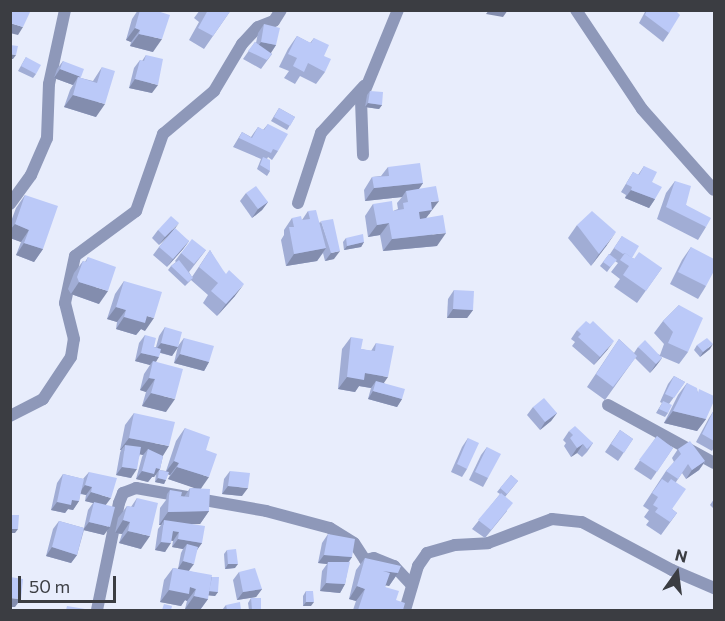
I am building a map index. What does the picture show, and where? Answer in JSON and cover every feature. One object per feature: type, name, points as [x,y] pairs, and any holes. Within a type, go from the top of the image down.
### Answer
[{"type":"street","points":[[10,204],[31,175],[47,138],[49,84],[65,10]]},
{"type":"street","points":[[10,416],[43,399],[71,357],[74,339],[65,303],[75,256],[136,211],[163,134],[214,91],[242,44],[258,27],[274,21],[280,10]]},
{"type":"street","points":[[363,154],[359,118],[364,86],[398,10]]},
{"type":"street","points":[[576,10],[642,109],[714,190]]},
{"type":"street","points":[[298,203],[321,133],[364,86]]},
{"type":"street","points":[[608,405],[714,463]]},
{"type":"street","points":[[97,610],[119,503],[123,493],[136,488],[266,511],[330,528],[354,543],[365,560],[374,558],[394,566],[412,585]]},
{"type":"street","points":[[405,610],[418,566],[433,550],[488,543],[537,522],[567,519],[595,528],[672,570],[714,588]]},
{"type":"building","points":[[10,10],[31,10],[23,27],[10,23]]},
{"type":"building","points":[[140,10],[154,10],[170,15],[162,39],[139,34],[140,30],[135,28]]},
{"type":"building","points":[[208,10],[231,10],[213,36],[198,28]]},
{"type":"building","points":[[647,10],[675,10],[680,15],[669,33],[645,15]]},
{"type":"building","points":[[264,24],[280,28],[276,45],[261,42]]},
{"type":"building","points":[[297,36],[311,43],[314,38],[329,45],[324,56],[331,59],[325,72],[308,63],[304,72],[293,66],[297,58],[288,54]]},
{"type":"building","points":[[255,42],[272,54],[267,60],[248,51]]},
{"type":"building","points":[[10,45],[18,46],[16,55],[10,54]]},
{"type":"building","points":[[146,55],[163,59],[158,85],[135,79],[140,60],[144,61]]},
{"type":"building","points":[[26,57],[41,65],[36,74],[21,66]]},
{"type":"building","points":[[63,61],[84,69],[81,77],[60,69]]},
{"type":"building","points":[[102,67],[115,71],[105,104],[73,95],[78,77],[97,83]]},
{"type":"building","points":[[370,91],[383,92],[382,105],[368,103]]},
{"type":"building","points":[[279,108],[295,117],[290,126],[274,117]]},
{"type":"building","points":[[268,124],[288,134],[278,151],[273,149],[271,153],[239,138],[242,132],[252,138],[258,127],[264,130]]},
{"type":"building","points":[[263,157],[270,160],[270,171],[260,165]]},
{"type":"building","points":[[420,163],[423,183],[374,188],[372,177],[389,176],[388,167]]},
{"type":"building","points":[[644,166],[657,172],[652,182],[662,187],[655,199],[631,190],[632,187],[626,184],[633,172],[639,175]]},
{"type":"building","points":[[675,181],[691,186],[686,205],[711,218],[706,227],[666,207]]},
{"type":"building","points":[[256,186],[268,202],[258,209],[246,193]]},
{"type":"building","points":[[436,186],[439,201],[431,202],[432,210],[419,212],[420,219],[443,215],[446,233],[392,239],[389,223],[377,225],[373,204],[392,201],[393,211],[404,209],[403,203],[408,202],[406,191]]},
{"type":"building","points":[[25,195],[58,206],[43,249],[24,243],[29,230],[15,224]]},
{"type":"building","points":[[316,210],[326,248],[294,254],[289,227],[294,227],[292,218],[301,216],[302,220],[310,219],[308,211]]},
{"type":"building","points":[[592,211],[616,232],[599,254],[577,225]]},
{"type":"building","points":[[171,216],[179,223],[165,237],[158,230]]},
{"type":"building","points":[[333,219],[340,251],[331,253],[321,221]]},
{"type":"building","points":[[175,228],[189,241],[173,259],[159,247]]},
{"type":"building","points":[[363,234],[364,242],[347,246],[346,238]]},
{"type":"building","points":[[622,236],[639,246],[632,258],[614,248]]},
{"type":"building","points":[[192,239],[206,250],[194,264],[181,253]]},
{"type":"building","points":[[691,247],[714,259],[714,271],[706,286],[678,272]]},
{"type":"building","points":[[210,250],[226,274],[229,270],[244,284],[226,304],[211,291],[218,283],[199,267]]},
{"type":"building","points":[[639,252],[662,268],[646,291],[623,275],[629,266],[620,260],[625,253],[634,259]]},
{"type":"building","points":[[609,254],[617,260],[610,267],[603,262]]},
{"type":"building","points":[[88,257],[116,267],[108,291],[79,282],[77,277],[83,261],[86,262]]},
{"type":"building","points":[[179,260],[193,278],[188,282],[171,266]]},
{"type":"building","points":[[124,281],[162,292],[154,318],[147,316],[145,323],[124,317],[126,310],[116,307]]},
{"type":"building","points":[[454,290],[474,291],[473,310],[453,309]]},
{"type":"building","points":[[679,305],[703,318],[688,352],[668,343],[673,332],[663,321]]},
{"type":"building","points":[[586,321],[590,324],[593,321],[614,341],[600,357],[578,337],[581,334],[577,330]]},
{"type":"building","points":[[165,327],[182,332],[178,347],[161,343]]},
{"type":"building","points":[[145,335],[156,338],[154,347],[161,349],[159,357],[141,353]]},
{"type":"building","points":[[351,337],[363,339],[361,349],[375,351],[376,343],[394,346],[388,377],[365,373],[364,380],[347,377]]},
{"type":"building","points":[[184,338],[214,346],[209,362],[180,354]]},
{"type":"building","points":[[707,338],[713,344],[703,352],[697,345]]},
{"type":"building","points":[[619,339],[637,356],[613,387],[596,374]]},
{"type":"building","points":[[645,340],[662,358],[656,364],[638,347]]},
{"type":"building","points":[[153,361],[183,369],[175,399],[151,393],[155,379],[149,378]]},
{"type":"building","points":[[674,376],[685,382],[674,398],[665,394]]},
{"type":"building","points":[[376,381],[405,389],[402,399],[373,391]]},
{"type":"building","points":[[687,383],[697,388],[698,393],[699,389],[714,396],[706,419],[673,411]]},
{"type":"building","points":[[544,398],[557,413],[545,422],[533,407]]},
{"type":"building","points":[[663,401],[672,405],[668,413],[659,409]]},
{"type":"building","points":[[714,410],[714,441],[702,434]]},
{"type":"building","points":[[134,413],[175,422],[169,446],[129,438]]},
{"type":"building","points":[[575,426],[593,443],[587,449],[583,444],[577,448],[570,438],[573,435],[569,431]]},
{"type":"building","points":[[185,428],[210,437],[206,450],[217,454],[209,477],[177,467],[179,463],[174,461]]},
{"type":"building","points":[[620,430],[633,439],[624,453],[611,444]]},
{"type":"building","points":[[657,436],[673,448],[657,472],[639,460]]},
{"type":"building","points":[[468,438],[479,443],[467,469],[457,464]]},
{"type":"building","points":[[690,441],[705,461],[692,470],[688,464],[678,479],[666,471],[681,454],[678,449]]},
{"type":"building","points":[[125,445],[141,447],[137,469],[122,467]]},
{"type":"building","points":[[487,447],[501,454],[488,478],[475,472]]},
{"type":"building","points":[[148,449],[163,456],[160,469],[156,468],[154,474],[142,471]]},
{"type":"building","points":[[159,470],[169,472],[166,480],[158,478]]},
{"type":"building","points":[[230,471],[250,473],[248,488],[228,486]]},
{"type":"building","points":[[89,472],[117,478],[111,498],[91,492],[92,487],[85,485]]},
{"type":"building","points":[[63,474],[84,479],[79,501],[72,500],[71,505],[57,502]]},
{"type":"building","points":[[511,475],[518,481],[507,494],[500,488]]},
{"type":"building","points":[[662,479],[668,483],[671,479],[686,489],[672,509],[677,513],[670,522],[655,512],[658,508],[653,505],[658,497],[652,493]]},
{"type":"building","points":[[190,488],[210,489],[209,511],[168,512],[169,495],[189,497]]},
{"type":"building","points":[[170,490],[182,492],[181,496],[169,496]]},
{"type":"building","points":[[501,493],[513,503],[491,530],[478,520]]},
{"type":"building","points":[[137,498],[158,503],[150,536],[128,531],[130,522],[123,520],[127,506],[134,507]]},
{"type":"building","points":[[94,502],[115,507],[110,527],[89,522]]},
{"type":"building","points":[[10,515],[19,515],[18,529],[10,529]]},
{"type":"building","points":[[164,520],[205,526],[202,543],[178,539],[179,532],[173,531],[171,543],[161,542]]},
{"type":"building","points":[[59,521],[84,528],[77,555],[52,547]]},
{"type":"building","points":[[328,534],[355,539],[352,557],[324,555]]},
{"type":"building","points":[[187,544],[198,547],[194,564],[183,561]]},
{"type":"building","points":[[236,549],[238,564],[228,564],[227,550]]},
{"type":"building","points":[[365,558],[401,566],[398,573],[383,571],[390,573],[385,587],[399,591],[396,600],[405,603],[403,610],[358,610],[365,589],[357,586]]},
{"type":"building","points":[[328,562],[350,562],[345,584],[326,583]]},
{"type":"building","points":[[173,568],[212,575],[208,599],[194,596],[196,589],[190,587],[189,594],[169,590]]},
{"type":"building","points":[[255,568],[262,589],[243,592],[239,572]]},
{"type":"building","points":[[10,577],[23,579],[21,599],[10,598]]},
{"type":"building","points":[[212,577],[219,577],[218,592],[209,591]]},
{"type":"building","points":[[306,591],[313,591],[314,602],[306,602]]},
{"type":"building","points":[[251,598],[261,598],[261,610],[252,610]]},
{"type":"building","points":[[240,602],[241,610],[227,610],[226,605]]},
{"type":"building","points":[[164,604],[172,606],[171,610],[162,610]]},
{"type":"building","points":[[67,606],[91,610],[66,610]]}]
